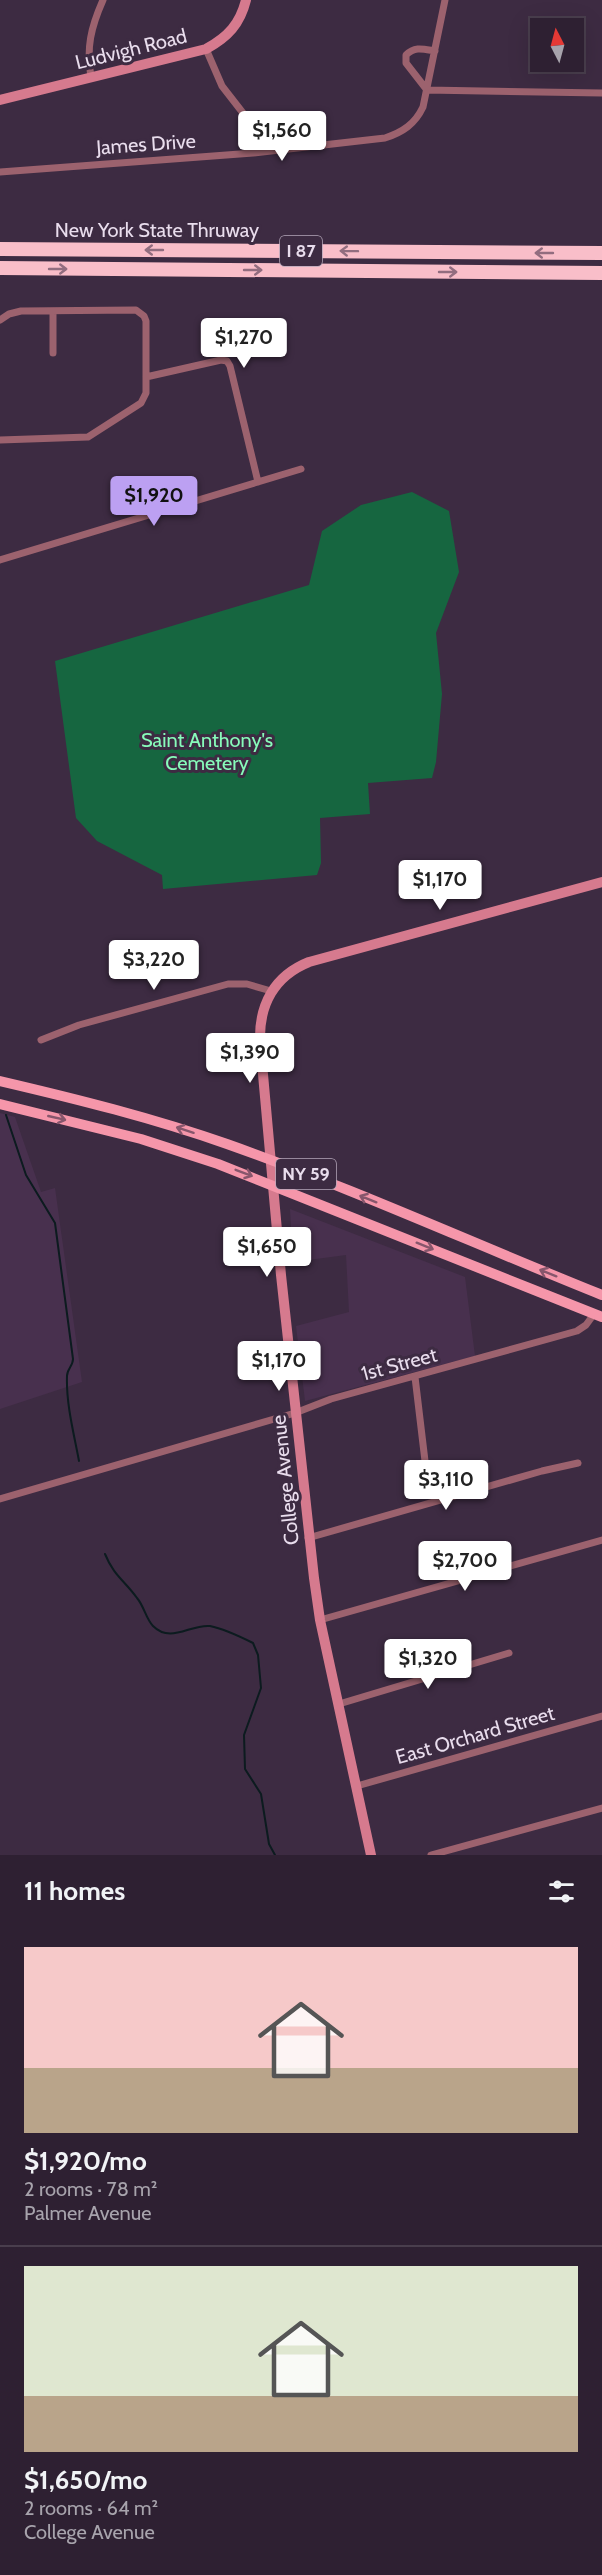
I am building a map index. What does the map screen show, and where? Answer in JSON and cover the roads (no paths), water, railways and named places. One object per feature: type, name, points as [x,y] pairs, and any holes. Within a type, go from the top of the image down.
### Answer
[{"type":"highway","name":"New York State Thruway","points":[[0,249],[602,253]]},
{"type":"highway","name":"New York State Thruway","points":[[0,268],[602,273]]},
{"type":"main road","name":"NY 59","points":[[0,1081],[139,1116],[271,1160],[602,1296]]},
{"type":"main road","name":"NY 59","points":[[0,1104],[149,1142],[273,1185],[598,1316]]},
{"type":"street","points":[[90,77],[87,56],[89,37],[103,0]]},
{"type":"street","name":"Ludvigh Road","points":[[0,100],[206,49],[228,36],[237,26],[246,0]]},
{"type":"street","name":"James Drive","points":[[0,172],[253,153],[385,138],[398,134],[418,118],[427,90],[445,0]]},
{"type":"street","points":[[435,51],[420,48],[406,55],[406,63],[427,90],[602,93]]},
{"type":"street","points":[[206,49],[222,86],[243,113],[249,128],[253,153]]},
{"type":"street","points":[[53,311],[53,353]]},
{"type":"street","points":[[0,320],[15,312],[53,311],[140,312],[146,321],[146,393],[141,403],[88,437],[0,440]]},
{"type":"street","points":[[146,377],[221,360],[227,361],[258,482]]},
{"type":"street","points":[[0,560],[301,469]]},
{"type":"street","points":[[41,1040],[79,1025],[228,984],[247,984],[271,991],[291,971],[309,962],[602,882]]},
{"type":"street","name":"College Avenue","points":[[271,991],[264,1005],[260,1023],[273,1185],[309,1538],[321,1620],[371,1855]]},
{"type":"street","name":"1st Street","points":[[0,1499],[295,1413],[331,1399],[577,1331],[598,1316]]},
{"type":"street","points":[[415,1377],[425,1461]]},
{"type":"street","points":[[309,1538],[542,1471],[578,1463]]},
{"type":"street","points":[[321,1620],[602,1540]]},
{"type":"street","points":[[339,1704],[509,1653]]},
{"type":"street","name":"East Orchard Street","points":[[357,1786],[602,1716]]},
{"type":"street","points":[[431,1855],[602,1808]]},
{"type":"waterway","points":[[6,1115],[26,1175],[55,1223],[73,1359],[67,1374],[68,1397],[79,1461]]},
{"type":"waterway","points":[[105,1554],[116,1573],[139,1601],[153,1626],[160,1631],[174,1633],[210,1626],[253,1643],[258,1655],[261,1688],[244,1735],[245,1769],[261,1794],[269,1844],[275,1855]]},
{"type":"park label","name":"Saint Anthony's Cemetery","points":[[207,752]]}]
